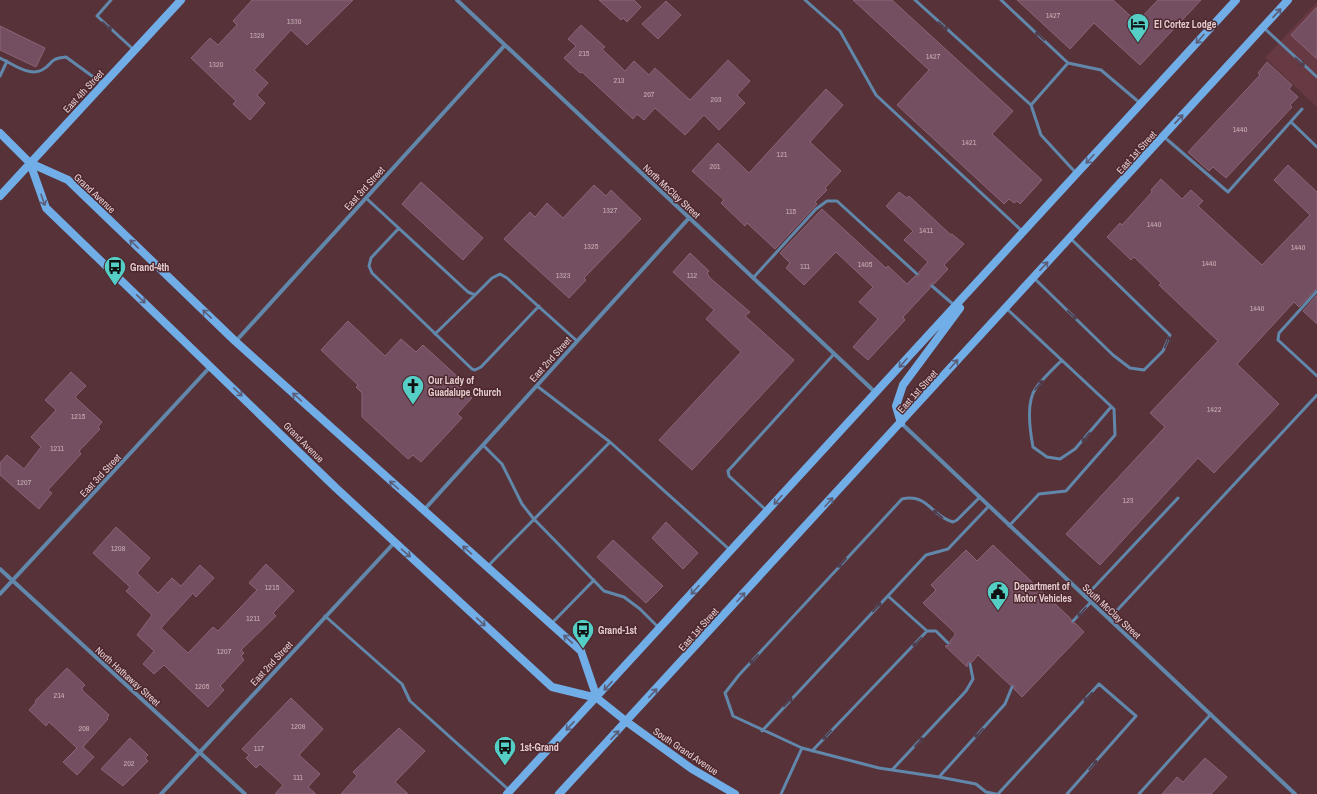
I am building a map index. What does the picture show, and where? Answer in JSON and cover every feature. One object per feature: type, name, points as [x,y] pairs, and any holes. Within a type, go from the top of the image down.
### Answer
[{"type":"main road","name":"East 4th Street","points":[[0,196],[181,0]]},
{"type":"main road","points":[[509,792],[768,512],[1236,0]]},
{"type":"main road","name":"East 1st Street","points":[[559,794],[627,722],[1288,0]]},
{"type":"main road","name":"Grand Avenue","points":[[0,133],[30,163],[68,180],[235,341],[581,651],[597,698]]},
{"type":"main road","name":"Grand Avenue","points":[[30,163],[46,208],[394,543],[552,687],[597,698],[627,722]]},
{"type":"main road","points":[[901,423],[896,406],[903,385],[986,272]]},
{"type":"main road","name":"South Grand Avenue","points":[[627,722],[692,769],[735,794]]},
{"type":"street","name":"North McClay Street","points":[[457,0],[876,393]]},
{"type":"street","name":"East 3rd Street","points":[[235,341],[505,45]]},
{"type":"street","name":"East 2nd Street","points":[[423,511],[689,218]]},
{"type":"street","name":"East 3rd Street","points":[[0,594],[211,366]]},
{"type":"street","name":"South McClay Street","points":[[901,423],[1295,794]]},
{"type":"street","name":"East 2nd Street","points":[[161,794],[394,543]]},
{"type":"street","name":"North Hathaway Street","points":[[0,569],[245,794]]},
{"type":"lane","points":[[112,0],[97,16],[134,50]]},
{"type":"lane","points":[[805,0],[840,31],[876,95],[1023,232]]},
{"type":"lane","points":[[915,0],[1031,105],[1041,135],[1077,174]]},
{"type":"lane","points":[[1001,0],[1068,63],[1101,70],[1141,104]]},
{"type":"lane","points":[[1263,27],[1317,77]]},
{"type":"lane","points":[[0,58],[28,72],[42,70],[54,58],[66,57],[103,84]]},
{"type":"lane","points":[[0,76],[7,61]]},
{"type":"lane","points":[[1031,105],[1068,63]]},
{"type":"lane","points":[[1163,136],[1228,192],[1302,110]]},
{"type":"lane","points":[[1291,122],[1317,147]]},
{"type":"lane","points":[[366,198],[461,287],[474,295]]},
{"type":"lane","points":[[753,278],[816,209],[827,201],[837,201],[917,274]]},
{"type":"lane","points":[[399,228],[371,258],[369,266],[372,273],[435,334],[475,370],[481,367],[539,306]]},
{"type":"lane","points":[[1034,278],[1113,355],[1130,368],[1144,370],[1163,351],[1170,335],[1070,238]]},
{"type":"lane","points":[[435,334],[492,278],[500,274],[507,278],[578,341]]},
{"type":"lane","points":[[932,286],[955,306]]},
{"type":"lane","points":[[1317,291],[1279,333],[1278,340],[1317,376]]},
{"type":"lane","points":[[1006,308],[1114,410],[1115,435],[1066,491],[1039,494],[1009,526]]},
{"type":"lane","points":[[768,512],[729,476],[728,471],[834,354]]},
{"type":"lane","points":[[1062,360],[1035,389],[1032,397],[1030,425],[1033,447],[1047,457],[1060,459],[1075,449],[1111,407]]},
{"type":"lane","points":[[537,386],[610,442],[731,551]]},
{"type":"lane","points":[[1109,619],[1317,395]]},
{"type":"lane","points":[[486,567],[610,442]]},
{"type":"lane","points":[[483,445],[502,464],[522,504],[533,518],[604,591],[624,597],[640,609],[660,629]]},
{"type":"lane","points":[[979,498],[958,520],[953,522],[940,516],[923,501],[912,497],[902,499],[739,675],[725,693],[733,716],[762,731],[802,748],[892,770],[976,784],[986,792],[997,794],[1099,684],[1136,716],[1067,794]]},
{"type":"lane","points":[[1085,597],[1178,498]]},
{"type":"lane","points":[[762,731],[926,555],[948,549],[988,506]]},
{"type":"lane","points":[[551,624],[594,580]]},
{"type":"lane","points":[[888,596],[927,631],[936,631],[948,643]]},
{"type":"lane","points":[[1073,621],[1090,602]]},
{"type":"lane","points":[[325,616],[402,684],[410,701],[509,792]]},
{"type":"lane","points":[[812,751],[927,631]]},
{"type":"lane","points":[[892,770],[966,691],[973,679],[970,664]]},
{"type":"lane","points":[[939,777],[1005,704],[1012,687]]},
{"type":"lane","points":[[1139,794],[1211,714]]},
{"type":"lane","points":[[781,794],[802,748]]},
{"type":"shaded area","points":[[1317,2],[1317,107],[1265,58]]},
{"type":"building","points":[[252,0],[353,0],[307,45],[291,30],[254,70],[268,83],[257,95],[265,103],[250,120],[233,104],[236,101],[191,58],[210,38],[218,45],[237,25],[233,21]]},
{"type":"building","points":[[599,0],[634,0],[641,7],[627,22],[623,18],[621,20]]},
{"type":"building","points":[[853,0],[892,0],[1013,111],[992,134],[1042,180],[1020,204],[1017,201],[1014,203],[1009,199],[1004,204],[897,105],[929,70]]},
{"type":"building","name":"El Cortez Lodge","points":[[1017,0],[1113,0],[1137,22],[1158,0],[1201,0],[1140,65],[1094,23],[1070,49]]},
{"type":"building","points":[[666,1],[681,15],[658,39],[642,24]]},
{"type":"building","points":[[1317,7],[1317,59],[1291,35]]},
{"type":"building","points":[[581,25],[605,47],[602,49],[625,71],[634,61],[649,75],[655,68],[690,100],[728,60],[750,81],[737,95],[745,103],[719,130],[704,115],[685,135],[655,108],[644,120],[637,114],[633,119],[582,72],[580,73],[564,58],[576,46],[568,39]]},
{"type":"building","points":[[0,26],[45,48],[36,67],[0,50]]},
{"type":"building","points":[[1267,62],[1292,85],[1289,89],[1298,97],[1290,105],[1292,107],[1226,178],[1213,167],[1209,171],[1188,152],[1260,75],[1258,73]]},
{"type":"building","points":[[826,89],[843,105],[810,142],[841,171],[825,188],[827,190],[815,202],[817,204],[775,249],[747,223],[745,226],[721,203],[724,200],[692,171],[718,143],[749,173]]},
{"type":"building","points":[[1288,165],[1317,192],[1317,288],[1299,307],[1294,302],[1237,364],[1279,404],[1214,473],[1198,458],[1100,565],[1066,534],[1165,427],[1150,413],[1218,341],[1159,285],[1161,283],[1134,257],[1131,260],[1107,237],[1120,223],[1122,225],[1152,192],[1151,190],[1161,179],[1182,199],[1191,190],[1203,201],[1198,206],[1262,265],[1310,215],[1274,180]]},
{"type":"building","points":[[421,182],[483,238],[463,260],[402,204]]},
{"type":"building","points":[[594,185],[606,196],[611,190],[641,219],[584,278],[586,280],[569,298],[504,239],[530,212],[535,217],[547,203],[563,218]]},
{"type":"building","points":[[899,192],[907,198],[909,196],[951,235],[952,234],[964,244],[944,265],[948,269],[934,284],[930,284],[930,288],[903,317],[905,320],[868,360],[853,347],[878,319],[859,302],[873,287],[836,252],[804,285],[786,268],[790,263],[780,253],[822,209],[886,268],[888,266],[907,284],[915,276],[919,276],[919,272],[928,262],[904,240],[913,231],[886,206]]},
{"type":"building","points":[[690,253],[709,271],[707,273],[710,278],[750,312],[745,316],[794,360],[692,470],[659,440],[741,352],[706,319],[714,310],[673,272]]},
{"type":"building","points":[[1317,295],[1317,324],[1303,311]]},
{"type":"building","name":"Our Lady of Guadalupe Church","points":[[348,321],[385,356],[401,339],[416,352],[423,345],[459,378],[455,382],[472,398],[457,414],[462,418],[421,462],[413,455],[408,459],[362,417],[362,393],[356,387],[358,385],[321,350]]},
{"type":"building","points":[[71,372],[86,386],[75,397],[102,422],[98,427],[100,429],[79,451],[81,454],[48,490],[52,493],[39,509],[0,475],[0,463],[7,455],[24,469],[41,447],[31,437],[56,410],[45,400]]},
{"type":"building","points":[[666,522],[698,553],[683,569],[652,538]]},
{"type":"building","points":[[116,527],[150,558],[137,573],[158,593],[172,578],[181,586],[200,565],[214,578],[196,597],[193,593],[161,628],[188,653],[213,627],[218,631],[257,590],[249,583],[266,564],[294,591],[273,613],[276,616],[241,650],[244,653],[241,656],[244,660],[220,686],[224,690],[208,707],[164,665],[154,674],[143,664],[154,651],[137,635],[152,615],[126,591],[130,587],[93,553]]},
{"type":"building","points":[[613,540],[663,586],[646,603],[597,557]]},
{"type":"building","name":"Department of Motor Vehicles","points":[[993,545],[1071,619],[1071,623],[1075,623],[1084,632],[1022,697],[1014,689],[1014,685],[1010,685],[978,655],[972,662],[968,662],[967,667],[945,646],[950,645],[950,641],[955,633],[923,603],[936,590],[931,585],[966,550],[977,561]]},
{"type":"building","points":[[67,668],[85,685],[82,690],[109,715],[107,718],[108,719],[83,747],[94,757],[77,775],[63,762],[77,748],[49,722],[46,726],[29,710],[36,702],[35,701]]},
{"type":"building","points":[[291,698],[323,729],[299,755],[320,774],[308,787],[316,794],[275,794],[283,785],[260,764],[256,768],[246,758],[249,755],[242,749]]},
{"type":"building","points":[[399,728],[425,751],[395,782],[408,794],[341,794],[357,776],[353,772]]},
{"type":"building","points":[[130,738],[148,755],[145,758],[148,761],[123,786],[101,769]]},
{"type":"building","points":[[1205,758],[1227,777],[1211,794],[1162,794],[1177,777],[1183,782]]},
{"type":"place","name":"El Cortez Lodge","points":[[1138,44]]},
{"type":"place","name":"Grand-4th","points":[[115,286]]},
{"type":"place","name":"Our Lady of Guadalupe Church","points":[[413,406]]},
{"type":"place","name":"Department of Motor Vehicles","points":[[998,612]]},
{"type":"place","name":"Grand-1st","points":[[583,650]]},
{"type":"place","name":"1st-Grand","points":[[505,766]]}]
